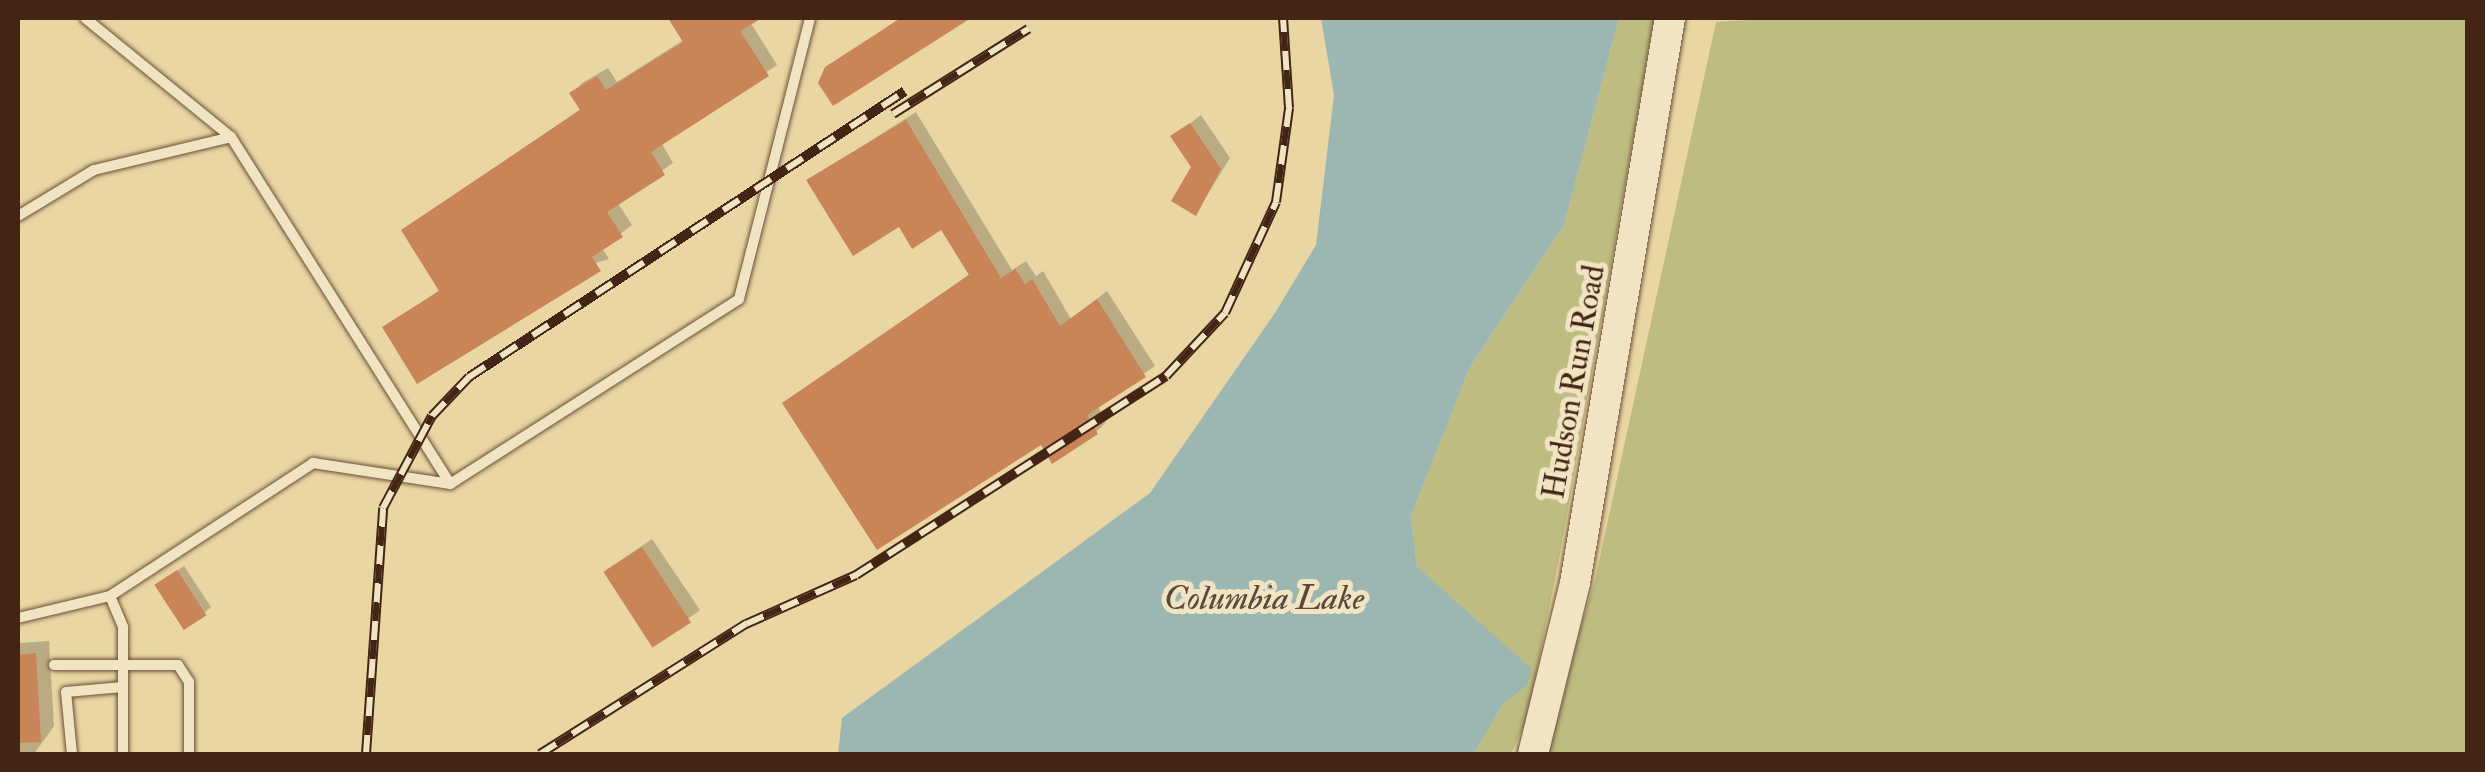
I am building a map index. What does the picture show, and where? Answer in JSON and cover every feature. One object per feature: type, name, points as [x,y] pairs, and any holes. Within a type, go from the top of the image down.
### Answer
[{"type":"main road","name":"Hudson Run Road","points":[[1533,754],[1572,602],[1670,18]]},
{"type":"lane","points":[[85,18],[230,137],[450,484]]},
{"type":"lane","points":[[18,618],[110,596],[313,464],[450,484],[739,299],[810,18]]},
{"type":"lane","points":[[18,216],[94,170],[230,137]]},
{"type":"lane","points":[[110,596],[123,659],[123,754]]},
{"type":"lane","points":[[54,664],[166,660],[185,671],[189,754]]},
{"type":"lane","points":[[72,754],[66,692],[123,687]]},
{"type":"shaded area","points":[[1619,18],[1654,20],[1560,554],[1527,719],[1511,754],[1474,754],[1504,703],[1527,686],[1417,567],[1411,516],[1469,369],[1564,225]]},
{"type":"shaded area","points":[[1779,18],[2467,18],[2467,754],[1541,754],[1595,580],[1716,22]]},
{"type":"water","name":"Columbia Lake","points":[[1321,18],[1619,18],[1564,225],[1469,369],[1411,516],[1417,567],[1532,669],[1527,686],[1504,703],[1474,754],[838,754],[842,718],[1150,493],[1275,313],[1316,245],[1334,95]]},
{"type":"building","points":[[668,18],[762,18],[740,31],[769,76],[651,152],[665,175],[607,212],[623,237],[592,257],[601,271],[417,384],[382,327],[439,291],[401,230],[580,110],[569,93],[597,76],[606,90],[683,42]]},
{"type":"building","points":[[901,18],[971,18],[833,106],[818,83],[825,67]]},
{"type":"building","points":[[906,120],[1001,278],[1015,269],[1025,284],[1032,279],[1060,326],[1097,299],[1146,377],[1087,415],[1098,434],[1052,464],[1041,445],[877,550],[782,403],[969,275],[941,230],[912,249],[899,227],[853,256],[806,180]]},
{"type":"building","points":[[1190,123],[1221,169],[1196,216],[1171,201],[1191,167],[1170,136]]},
{"type":"building","points":[[642,547],[691,622],[652,648],[603,572]]},
{"type":"building","points":[[177,570],[206,615],[184,630],[154,585]]},
{"type":"building","points":[[36,653],[41,742],[18,743],[18,655]]},
{"type":"railway","points":[[540,754],[746,624],[856,575],[1166,376],[1225,313],[1276,202],[1289,108],[1283,18]]},
{"type":"railway","points":[[893,114],[1028,29]]},
{"type":"railway","points":[[366,754],[383,508],[432,416],[469,377],[905,91]]}]
